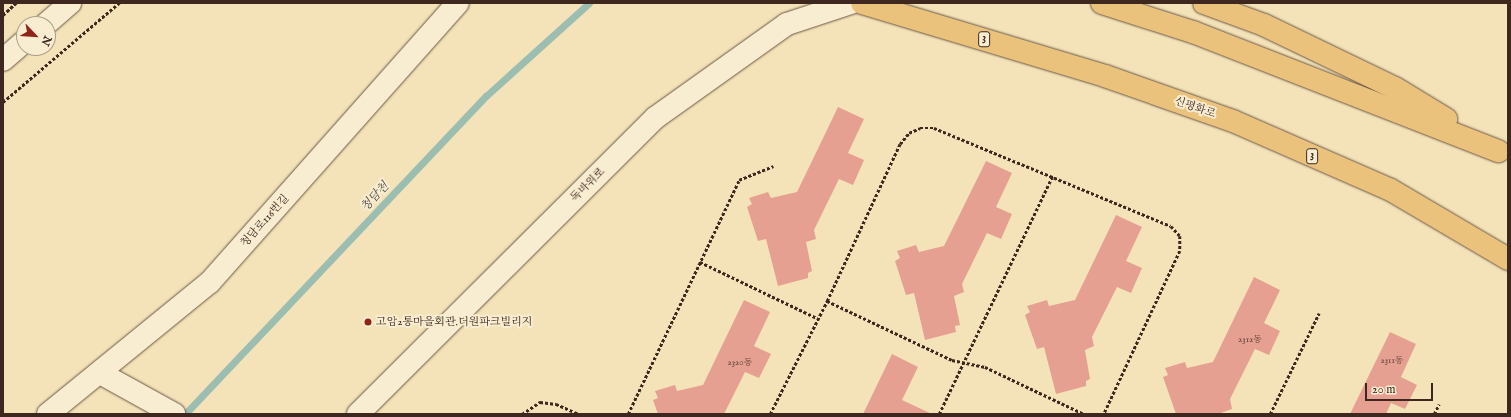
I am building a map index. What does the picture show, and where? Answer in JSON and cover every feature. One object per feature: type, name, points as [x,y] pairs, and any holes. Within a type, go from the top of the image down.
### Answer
[{"type":"highway","name":"신평화로","points":[[862,3],[1105,76],[1233,122],[1391,190],[1508,259]]},
{"type":"highway","points":[[1102,3],[1193,32],[1504,153]]},
{"type":"highway","points":[[1204,3],[1264,25],[1395,88],[1504,153]]},
{"type":"main road","points":[[55,16],[70,3]]},
{"type":"main road","name":"청담로116번길","points":[[48,414],[210,282],[458,3]]},
{"type":"main road","name":"독바위로","points":[[358,414],[656,118],[787,24],[851,3]]},
{"type":"main road","points":[[3,60],[16,49]]},
{"type":"main road","points":[[100,373],[174,414]]},
{"type":"path","points":[[3,15],[16,3]]},
{"type":"path","points":[[3,102],[119,3]]},
{"type":"path","points":[[770,414],[817,318],[827,301],[900,144],[909,133],[920,128],[934,128],[1171,226],[1180,236],[1180,251],[1104,414]]},
{"type":"path","points":[[628,414],[739,180],[773,166]]},
{"type":"path","points":[[939,414],[1052,177]]},
{"type":"path","points":[[700,262],[817,318]]},
{"type":"path","points":[[827,301],[952,360],[985,367],[1084,414]]},
{"type":"path","points":[[1270,414],[1319,313]]},
{"type":"path","points":[[522,414],[540,402],[556,404],[578,414]]},
{"type":"path","points":[[1434,414],[1439,404]]},
{"type":"building","points":[[838,107],[864,119],[848,153],[864,160],[853,185],[839,179],[814,230],[816,239],[806,242],[812,271],[808,273],[808,278],[778,286],[766,239],[758,241],[747,207],[752,204],[749,198],[768,192],[771,198],[797,192]]},
{"type":"building","points":[[986,161],[1012,173],[996,207],[1012,214],[1001,239],[987,233],[962,284],[964,292],[954,296],[960,325],[955,326],[956,332],[925,340],[914,293],[906,295],[895,261],[900,258],[897,251],[916,245],[919,252],[944,246]]},
{"type":"building","points":[[1116,215],[1142,227],[1126,261],[1142,268],[1131,293],[1117,287],[1092,337],[1094,346],[1085,350],[1090,379],[1086,381],[1086,386],[1056,394],[1044,347],[1037,349],[1025,315],[1030,312],[1027,306],[1047,300],[1049,306],[1075,300]]},
{"type":"building","points":[[1254,277],[1280,290],[1264,323],[1280,331],[1269,355],[1255,349],[1230,399],[1232,409],[1218,414],[1176,414],[1163,377],[1168,375],[1165,368],[1185,362],[1187,368],[1213,362]]},
{"type":"building","points":[[744,300],[770,312],[754,346],[771,354],[759,378],[745,372],[724,414],[658,414],[653,400],[658,398],[655,391],[675,385],[677,391],[703,385]]},
{"type":"building","points":[[1390,332],[1416,344],[1401,377],[1417,385],[1405,409],[1391,403],[1386,414],[1350,414]]},
{"type":"building","points":[[892,354],[918,367],[902,400],[932,414],[863,414]]},
{"type":"waterway","name":"청담천","points":[[185,414],[486,96],[589,3]]},
{"type":"place","name":"고암2통마을회관.더원파크빌리지","points":[[368,322]]}]
